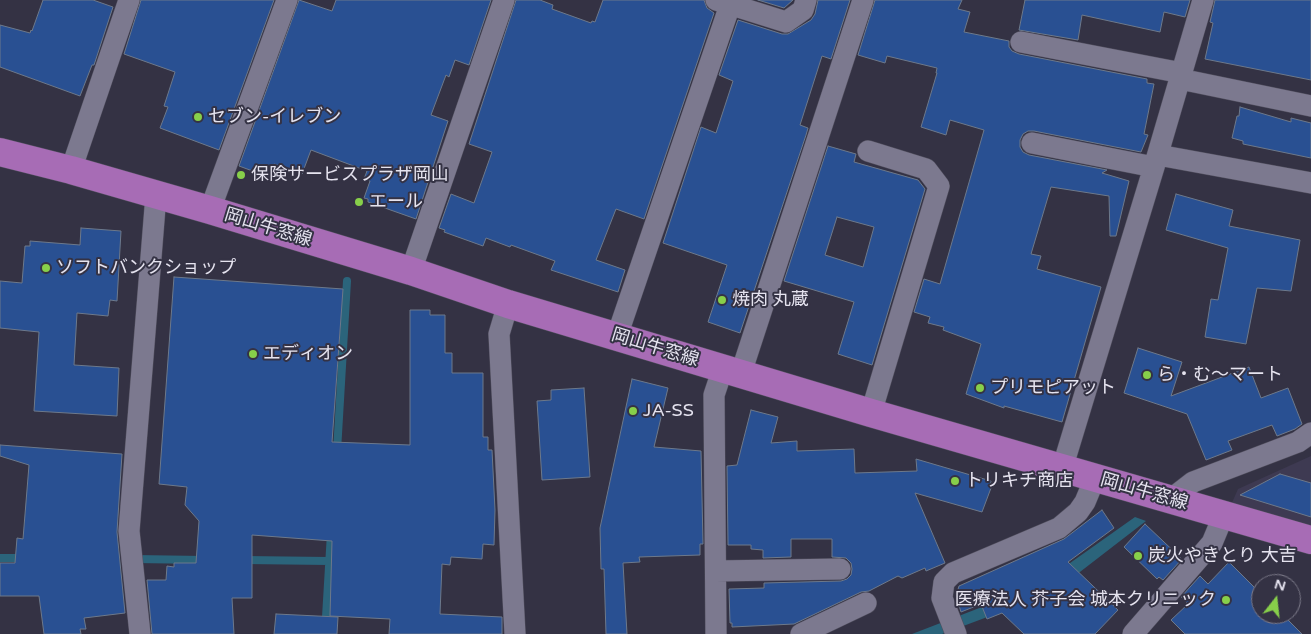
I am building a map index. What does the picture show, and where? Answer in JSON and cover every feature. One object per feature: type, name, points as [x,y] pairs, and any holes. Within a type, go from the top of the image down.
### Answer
[{"type":"main road","name":"岡山牛窓線","points":[[0,152],[156,194],[411,271],[508,304],[871,413],[1311,540]]},
{"type":"street","points":[[71,170],[129,0]]},
{"type":"street","points":[[210,210],[287,0]]},
{"type":"street","points":[[411,271],[504,0]]},
{"type":"street","points":[[617,336],[723,2],[786,22],[803,10],[806,0]]},
{"type":"street","points":[[716,634],[714,396],[732,371],[864,0]]},
{"type":"street","points":[[1062,469],[1203,0]]},
{"type":"street","points":[[1021,42],[1311,106]]},
{"type":"street","points":[[1032,143],[1311,183]]},
{"type":"street","points":[[868,151],[926,169],[939,186],[871,413]]},
{"type":"street","points":[[140,634],[129,531],[156,194]]},
{"type":"street","points":[[508,304],[499,334],[515,634]]},
{"type":"street","points":[[1171,499],[1193,482],[1298,442],[1311,433]]},
{"type":"street","points":[[953,628],[942,598],[944,582],[953,573],[1059,528],[1078,512],[1085,502],[1095,478]]},
{"type":"street","points":[[1133,634],[1212,544],[1224,514]]},
{"type":"street","points":[[716,571],[840,569]]},
{"type":"street","points":[[801,634],[866,603]]},
{"type":"shaded area","points":[[1311,456],[1311,528],[1231,505],[1238,489]]},
{"type":"water","points":[[1135,517],[1146,521],[1054,592],[942,634],[912,634],[1039,585]]},
{"type":"building","points":[[43,0],[93,0],[113,7],[94,65],[92,65],[80,96],[0,67],[0,25],[30,33]]},
{"type":"building","points":[[141,0],[274,0],[219,150],[160,128],[168,107],[164,106],[175,72],[124,54]]},
{"type":"building","points":[[299,0],[332,11],[336,0],[491,0],[469,65],[455,60],[449,77],[446,75],[431,115],[448,121],[416,219],[368,202],[368,199],[364,198],[370,181],[364,179],[367,171],[311,150],[302,174],[274,164],[269,177],[239,166]]},
{"type":"building","points":[[516,0],[540,0],[553,5],[552,9],[591,23],[592,21],[595,22],[603,0],[704,0],[707,8],[714,13],[644,219],[616,209],[596,260],[625,270],[618,292],[551,270],[555,261],[511,245],[510,247],[486,238],[483,246],[444,232],[445,230],[439,228],[451,194],[474,203],[492,152],[469,144]]},
{"type":"building","points":[[758,0],[793,0],[784,8]]},
{"type":"building","points":[[818,0],[850,0],[831,59],[822,56],[800,125],[808,128],[806,135],[740,333],[708,322],[727,265],[663,243],[701,127],[716,133],[733,81],[719,75],[738,20],[782,34],[788,34],[811,20],[815,14]]},
{"type":"building","points":[[875,0],[962,0],[958,9],[970,12],[964,32],[1009,41],[1009,47],[1012,51],[1019,54],[1147,79],[1147,83],[1154,84],[1144,134],[1148,135],[1141,152],[1034,131],[1028,131],[1023,134],[1020,140],[1020,147],[1023,152],[1029,155],[1107,170],[1102,173],[1129,181],[1116,236],[1110,236],[1109,196],[1051,187],[1031,254],[1041,256],[1037,269],[1101,287],[1062,422],[1004,406],[1004,408],[966,394],[981,344],[943,330],[944,327],[928,323],[930,317],[914,312],[924,279],[940,284],[984,130],[950,120],[946,135],[921,127],[937,68],[887,56],[885,63],[858,55]]},
{"type":"building","points":[[1025,0],[1190,0],[1185,17],[1164,12],[1160,32],[1082,15],[1078,40],[1019,30]]},
{"type":"building","points":[[1215,0],[1311,0],[1311,80],[1205,59],[1213,23],[1210,22]]},
{"type":"building","points":[[1240,107],[1291,122],[1291,118],[1311,123],[1311,158],[1243,144],[1243,141],[1232,138]]},
{"type":"building","points":[[828,146],[856,154],[854,162],[918,180],[925,189],[872,365],[838,354],[854,302],[784,281]],"holes":[[[837,217],[874,227],[863,267],[825,255]]]},
{"type":"building","points":[[1176,194],[1233,210],[1229,226],[1300,240],[1291,291],[1257,288],[1246,344],[1205,337],[1211,299],[1218,300],[1228,248],[1166,230]]},
{"type":"building","points":[[81,228],[121,231],[117,301],[110,300],[108,316],[77,313],[74,365],[119,368],[117,416],[34,411],[39,332],[0,328],[0,281],[22,283],[25,246],[30,246],[30,241],[80,245]]},
{"type":"building","points":[[174,277],[343,289],[332,442],[410,445],[410,310],[430,310],[430,315],[445,315],[445,353],[452,353],[452,373],[483,373],[483,437],[488,437],[488,450],[492,450],[495,510],[494,545],[483,544],[482,559],[451,557],[450,565],[442,564],[440,614],[502,617],[502,634],[389,634],[390,619],[330,616],[332,541],[252,535],[252,598],[232,598],[234,634],[152,634],[147,580],[166,580],[167,566],[174,567],[174,563],[196,563],[199,521],[185,505],[187,487],[159,484]]},
{"type":"building","points":[[1138,348],[1182,362],[1171,396],[1249,367],[1261,398],[1288,388],[1302,424],[1277,436],[1272,425],[1228,441],[1232,450],[1206,460],[1187,414],[1124,393]]},
{"type":"building","points":[[632,379],[668,388],[654,447],[701,451],[703,544],[700,544],[700,555],[639,557],[640,562],[623,563],[627,634],[606,634],[604,569],[601,569],[600,528]]},
{"type":"building","points":[[584,388],[590,477],[542,480],[537,401],[551,400],[551,390]]},
{"type":"building","points":[[751,410],[778,417],[771,443],[797,441],[797,451],[854,449],[855,473],[917,471],[916,459],[991,481],[991,488],[982,512],[915,493],[945,563],[926,571],[925,568],[902,578],[898,576],[794,624],[732,627],[732,623],[730,623],[729,589],[764,588],[764,583],[841,581],[851,575],[852,569],[851,563],[846,558],[832,557],[832,539],[791,539],[791,557],[763,558],[763,550],[751,549],[751,545],[728,545],[727,466],[737,465]]},
{"type":"building","points":[[0,445],[122,454],[117,532],[125,613],[84,618],[86,629],[80,629],[81,634],[44,634],[39,596],[0,596],[0,563],[15,563],[17,538],[23,539],[29,465],[0,456]]},
{"type":"building","points":[[1280,474],[1311,483],[1311,517],[1240,495]]},
{"type":"building","points":[[1102,510],[1114,528],[1068,562],[1118,610],[1095,634],[1024,634],[1002,613],[987,619],[981,604],[961,612],[956,596],[959,586],[1064,539]]},
{"type":"building","points":[[1145,524],[1182,559],[1163,580],[1159,577],[1157,579],[1124,547]]},
{"type":"building","name":"医療法人 芥子会 城本クリニック","points":[[1229,562],[1251,584],[1251,624],[1292,624],[1302,634],[1185,634],[1171,620],[1188,604],[1181,597],[1200,576],[1208,584]]},
{"type":"building","points":[[276,614],[338,617],[337,634],[274,634]]},
{"type":"waterway","points":[[337,451],[347,281]]},
{"type":"waterway","points":[[325,634],[331,533]]},
{"type":"waterway","points":[[0,558],[25,558]]},
{"type":"waterway","points":[[134,559],[205,560]]},
{"type":"waterway","points":[[244,560],[329,561]]},
{"type":"place","name":"セブン-イレブン","points":[[198,117]]},
{"type":"place","name":"保険サービスプラザ岡山","points":[[241,175]]},
{"type":"place","name":"エール","points":[[359,202]]},
{"type":"place","name":"ソフトバンクショップ","points":[[46,268]]},
{"type":"place","name":"焼肉 丸蔵","points":[[722,300]]},
{"type":"place","name":"エディオン","points":[[253,354]]},
{"type":"place","name":"ら・む〜マート","points":[[1147,375]]},
{"type":"place","name":"プリモピアット","points":[[980,388]]},
{"type":"place","name":"JA-SS","points":[[633,411]]},
{"type":"place","name":"トリキチ商店","points":[[955,481]]},
{"type":"place","name":"炭火やきとり 大吉","points":[[1138,556]]},
{"type":"place","name":"医療法人 芥子会 城本クリニック","points":[[1226,600]]}]
